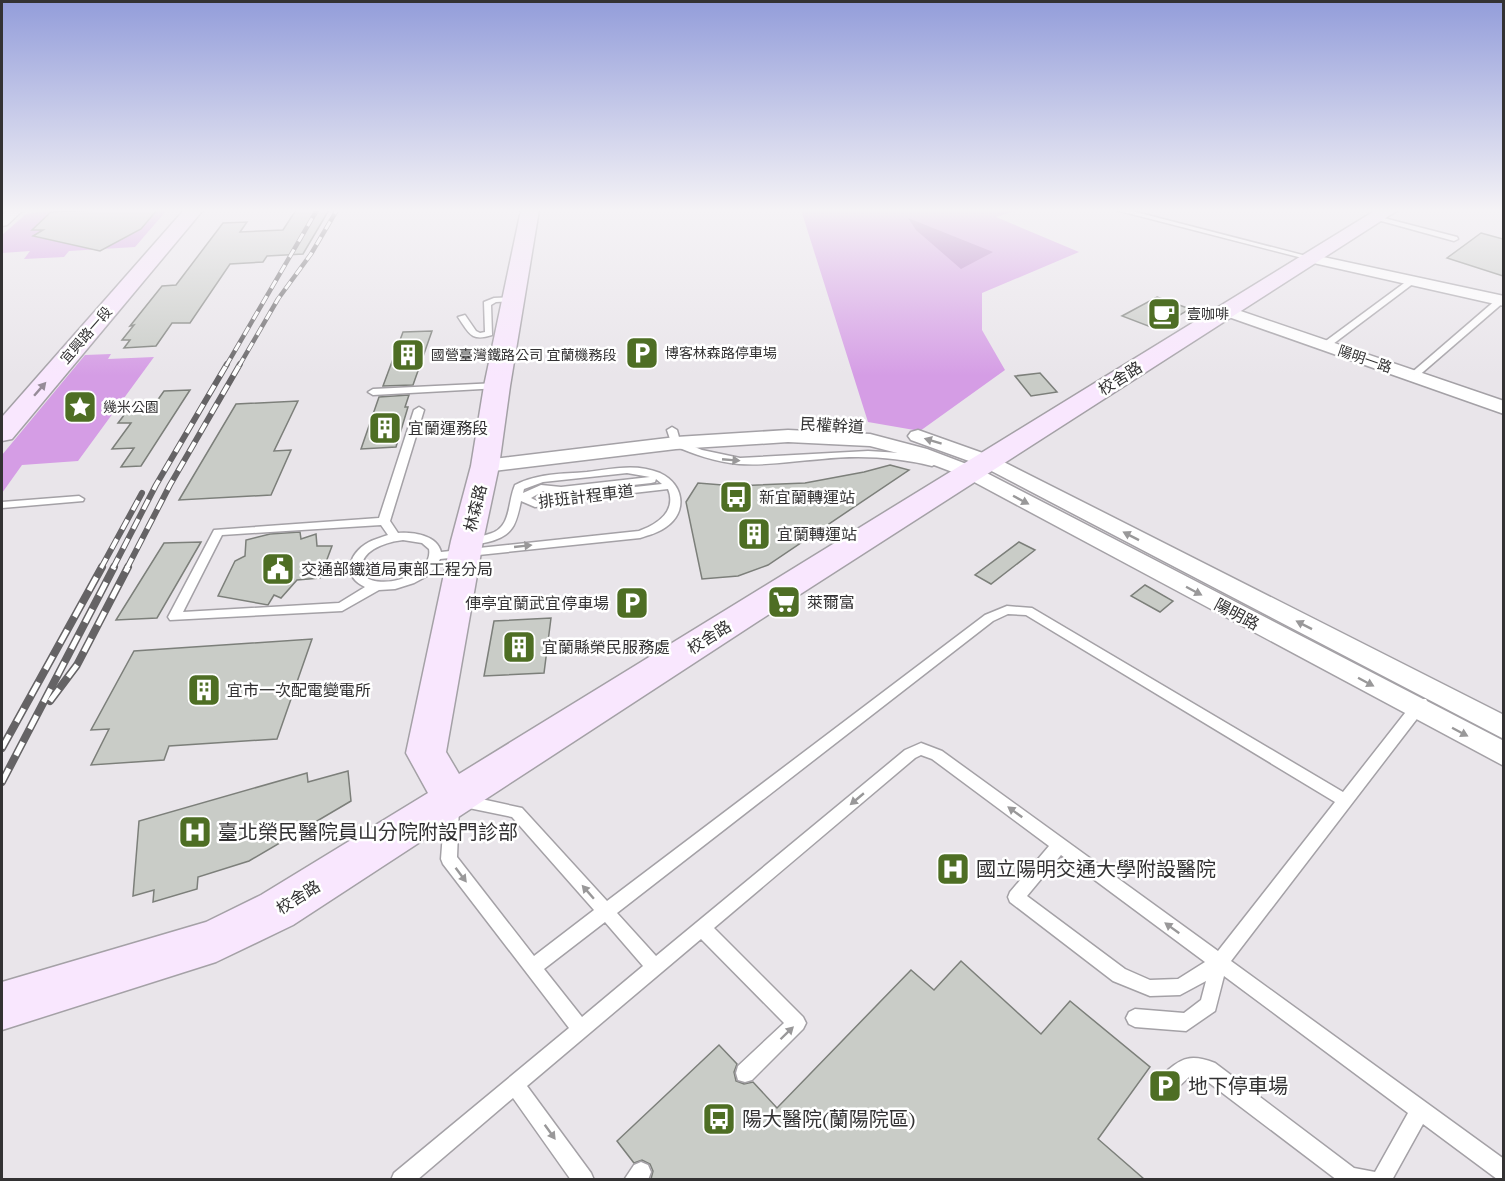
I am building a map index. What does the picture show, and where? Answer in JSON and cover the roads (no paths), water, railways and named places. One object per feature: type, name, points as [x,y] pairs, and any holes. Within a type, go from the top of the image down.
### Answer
[{"type":"street","name":"宜興路一段","points":[[2,404],[127,265]]},
{"type":"street","name":"宜興路一段","points":[[2,433],[147,265]]},
{"type":"street","name":"林森路","points":[[453,799],[426,753],[456,549],[486,459],[519,265]]},
{"type":"street","name":"校舍路","points":[[2,1006],[216,940],[278,910],[1226,310],[1303,265]]},
{"type":"street","points":[[1343,265],[1502,301]]},
{"type":"street","name":"陽明一路","points":[[1226,310],[1503,408]]},
{"type":"street","name":"民權幹道","points":[[486,459],[674,437],[788,436],[849,437],[979,467]]},
{"type":"street","name":"陽明路","points":[[979,467],[1424,700],[1503,755]]},
{"type":"street","name":"陽明路","points":[[1424,700],[1503,728]]},
{"type":"lane","points":[[1326,345],[1414,280]]},
{"type":"lane","points":[[462,317],[473,333],[480,336],[489,333],[487,304],[494,300],[513,299]]},
{"type":"lane","points":[[1413,376],[1502,301]]},
{"type":"lane","points":[[373,392],[497,386]]},
{"type":"lane","points":[[384,521],[419,411]]},
{"type":"lane","points":[[456,549],[435,548],[420,538],[395,537],[371,546],[356,562],[355,570],[358,577],[376,586],[389,587],[416,579],[456,549],[490,539],[503,532],[511,525],[519,487],[538,479],[635,470],[654,475],[672,487],[676,503],[671,517],[660,528],[640,534],[456,549]]},
{"type":"lane","name":"排班計程車道","points":[[516,499],[524,493],[541,488],[561,489],[651,480],[672,487]]},
{"type":"lane","name":"排班計程車道","points":[[541,488],[526,495],[525,499],[535,504],[548,503],[572,497],[672,487]]},
{"type":"lane","points":[[2,505],[79,499]]},
{"type":"lane","points":[[384,521],[395,537]]},
{"type":"lane","points":[[376,586],[342,607],[174,617],[218,532],[384,521]]},
{"type":"lane","points":[[532,968],[989,618],[1007,610],[1028,611],[1345,800]]},
{"type":"lane","points":[[1059,845],[1016,897],[1119,975],[1150,988],[1180,987],[1219,963],[1424,700]]},
{"type":"lane","points":[[401,1179],[910,754],[921,749],[937,755],[1503,1172]]},
{"type":"lane","points":[[581,1030],[449,860],[453,799],[517,812],[655,967]]},
{"type":"lane","points":[[702,928],[797,1023],[745,1073]]},
{"type":"lane","points":[[1135,1018],[1186,1022],[1209,1005],[1219,963]]},
{"type":"lane","points":[[1165,1086],[1186,1067],[1208,1070],[1350,1177],[1371,1179]]},
{"type":"lane","points":[[515,1085],[584,1179]]},
{"type":"lane","points":[[1381,1179],[1420,1111]]},
{"type":"railway","points":[[226,366],[285,265]]},
{"type":"railway","points":[[239,366],[278,299],[303,265]]},
{"type":"railway","points":[[113,568],[156,485],[227,364]]},
{"type":"railway","points":[[127,568],[170,485],[240,364]]},
{"type":"railway","points":[[101,568],[142,493]]},
{"type":"railway","points":[[2,748],[102,567]]},
{"type":"railway","points":[[2,782],[114,567]]},
{"type":"railway","points":[[50,701],[77,665],[128,567]]},
{"type":"place","name":"壹咖啡","points":[[1164,314]]},
{"type":"place","name":"博客林森路停車場","points":[[642,353]]},
{"type":"place","name":"國營臺灣鐵路公司 宜蘭機務段","points":[[408,355]]},
{"type":"place","name":"幾米公園","points":[[80,407]]},
{"type":"place","name":"宜蘭運務段","points":[[385,428]]},
{"type":"place","name":"新宜蘭轉運站","points":[[736,497]]},
{"type":"place","name":"宜蘭轉運站","points":[[754,534]]},
{"type":"place","name":"交通部鐵道局東部工程分局","points":[[278,569]]},
{"type":"place","name":"萊爾富","points":[[784,602]]},
{"type":"place","name":"俥亭宜蘭武宜停車場","points":[[632,603]]},
{"type":"place","name":"宜蘭縣榮民服務處","points":[[519,647]]},
{"type":"place","name":"宜市一次配電變電所","points":[[204,690]]},
{"type":"place","name":"臺北榮民醫院員山分院附設門診部","points":[[195,832]]},
{"type":"place","name":"國立陽明交通大學附設醫院","points":[[953,869]]},
{"type":"place","name":"地下停車場","points":[[1165,1086]]},
{"type":"place","name":"陽大醫院(蘭陽院區)","points":[[719,1119]]}]
